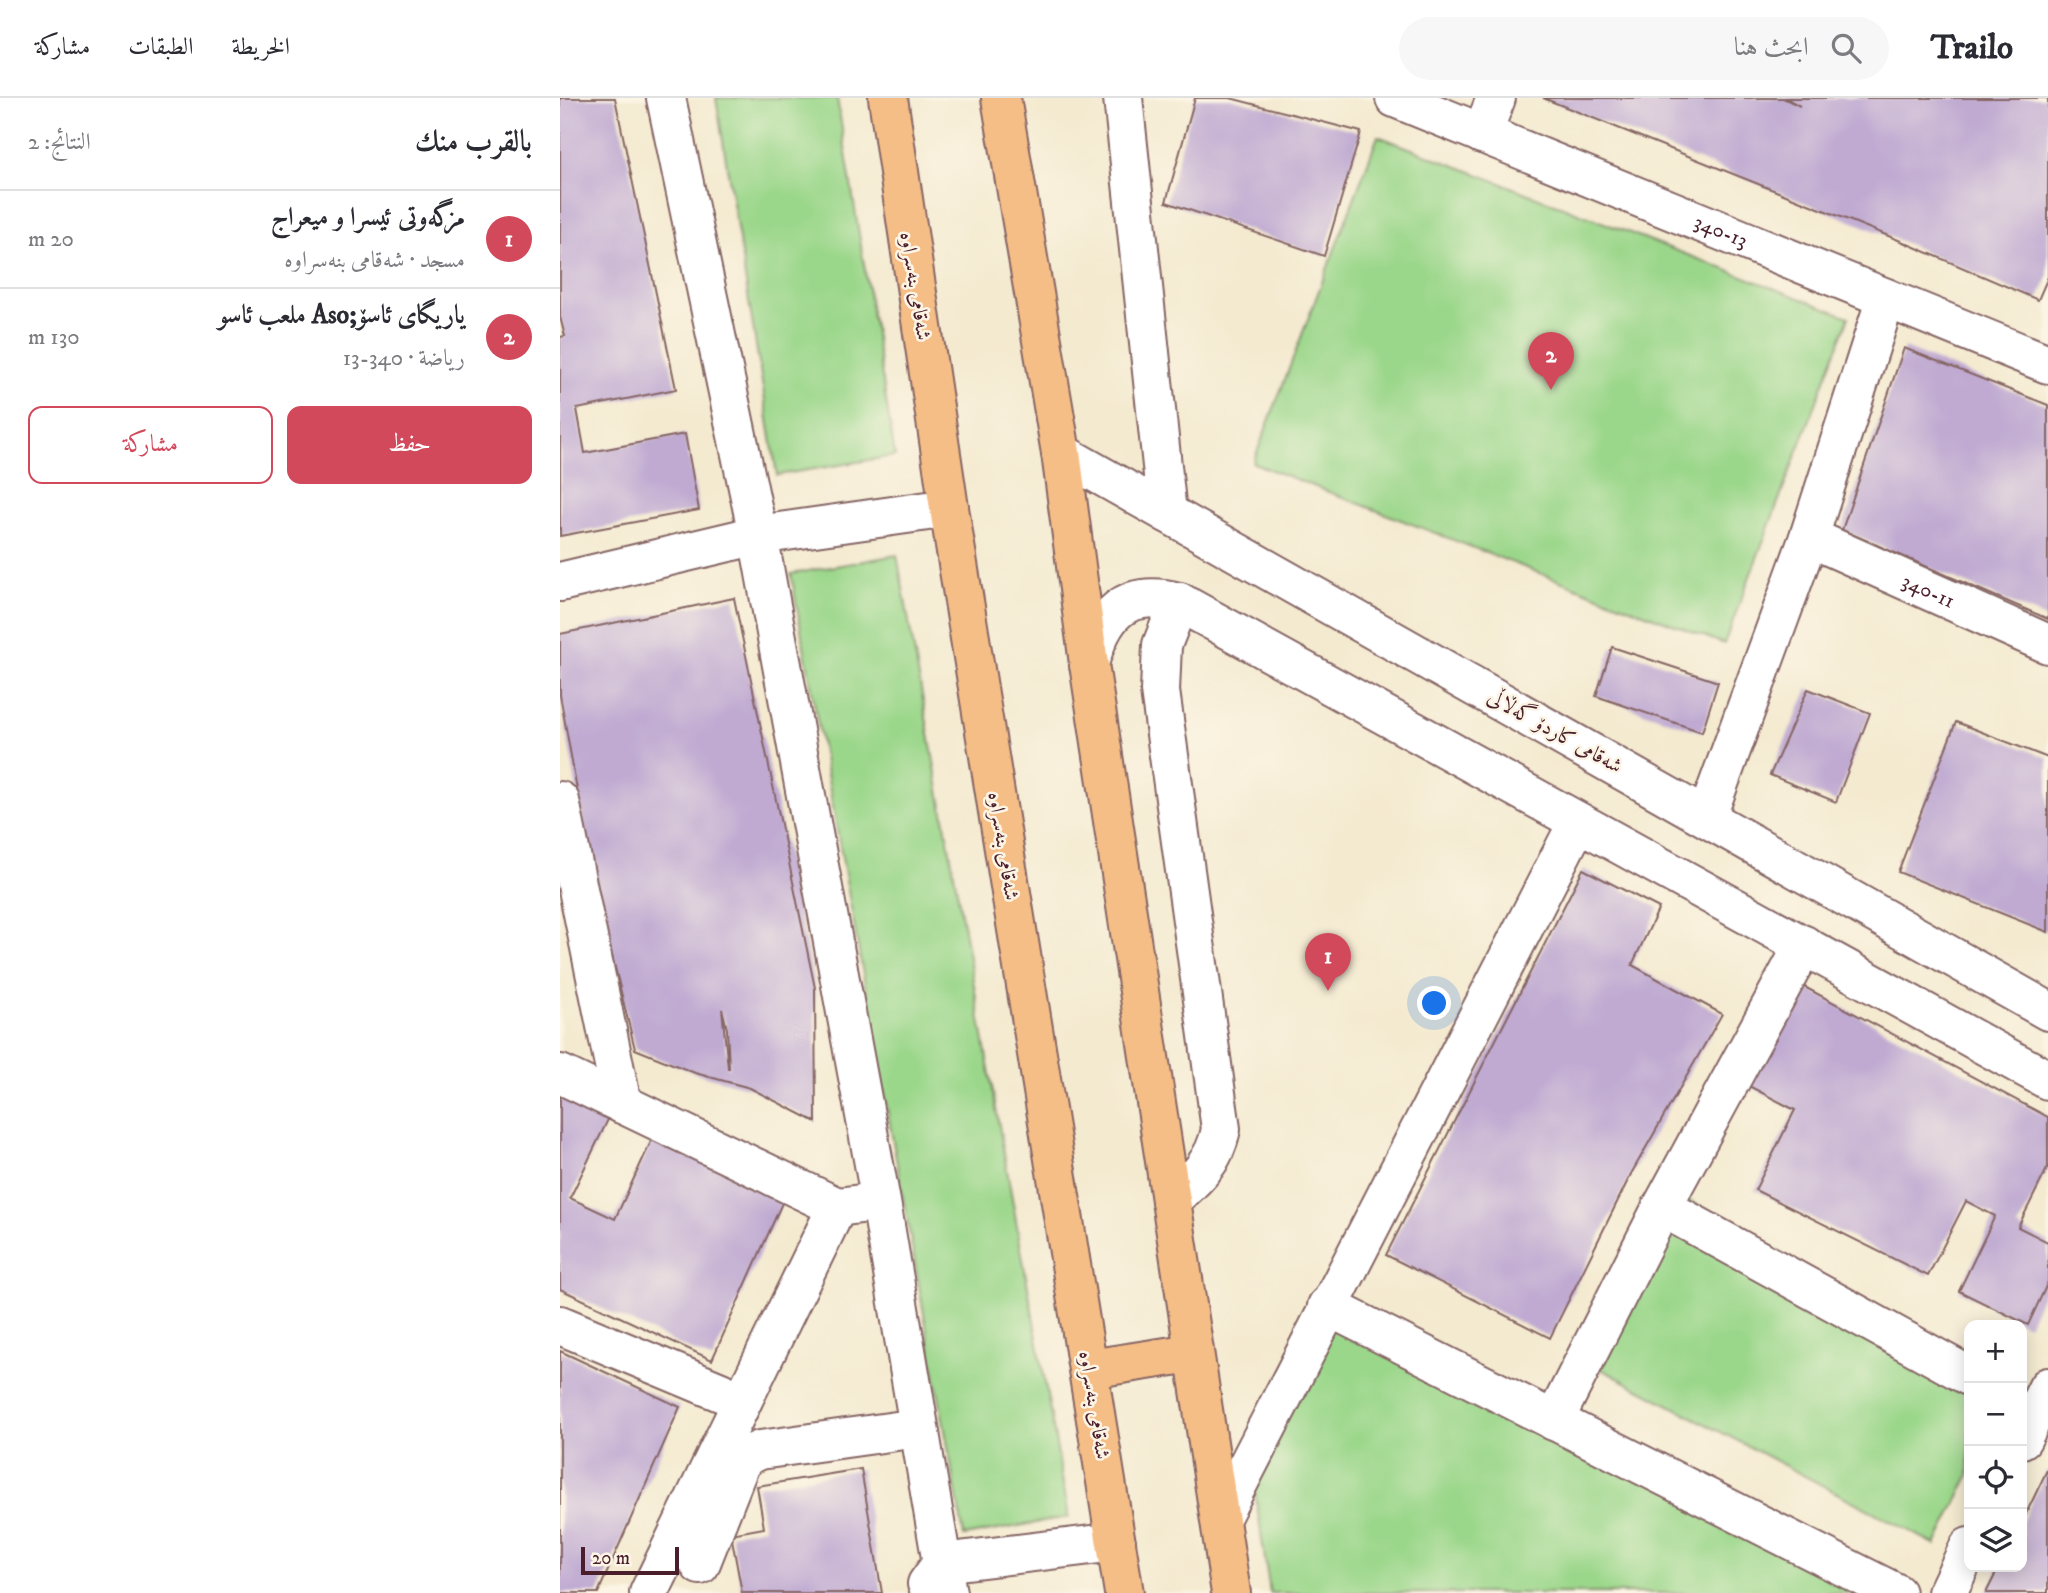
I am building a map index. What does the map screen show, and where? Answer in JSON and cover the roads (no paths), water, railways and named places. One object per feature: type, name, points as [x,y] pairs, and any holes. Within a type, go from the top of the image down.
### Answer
[{"type":"main road","name":"شەقامی بنەسراوە","points":[[888,98],[950,508],[1124,1593]]},
{"type":"main road","points":[[1001,98],[1061,453],[1089,664],[1192,1353],[1231,1593]]},
{"type":"main road","points":[[1089,1369],[1192,1353]]},
{"type":"street","points":[[666,98],[758,535],[881,1202],[918,1428],[938,1583],[1116,1542]]},
{"type":"street","points":[[1123,98],[1167,513]]},
{"type":"street","name":"340-13","points":[[1395,98],[2048,364]]},
{"type":"street","points":[[1482,134],[1496,98]]},
{"type":"street","points":[[1707,817],[1809,537],[1886,298]]},
{"type":"street","name":"شەقامی کاردۆ گەڵاڵی","points":[[1061,453],[2048,1011]]},
{"type":"street","points":[[560,582],[758,535],[950,508]]},
{"type":"street","name":"340-11","points":[[1809,537],[2048,644]]},
{"type":"street","points":[[1089,664],[1097,636],[1112,614],[1133,599],[1156,597],[1179,602],[2048,1080]]},
{"type":"street","points":[[1171,1200],[1200,1175],[1218,1145],[1221,1129],[1160,691],[1162,645],[1179,602]]},
{"type":"street","points":[[560,801],[622,1104]]},
{"type":"street","points":[[1220,1519],[1578,821]]},
{"type":"street","points":[[1554,1421],[1662,1207],[1804,945]]},
{"type":"street","points":[[560,1074],[837,1207],[881,1202]]},
{"type":"street","points":[[649,1593],[837,1207]]},
{"type":"street","points":[[1662,1207],[1964,1373]]},
{"type":"street","points":[[1327,1306],[1896,1593]]},
{"type":"street","points":[[560,1325],[742,1401]]},
{"type":"street","points":[[700,1565],[740,1464],[748,1455],[760,1450],[918,1428]]},
{"type":"street","points":[[1947,1593],[1964,1557]]},
{"type":"place","name":"یاریگای ئاسۆ;Aso ملعب ئاسو","points":[[1551,390]]},
{"type":"place","name":"مزگەوتی ئیسرا و میعراج","points":[[1328,991]]}]
